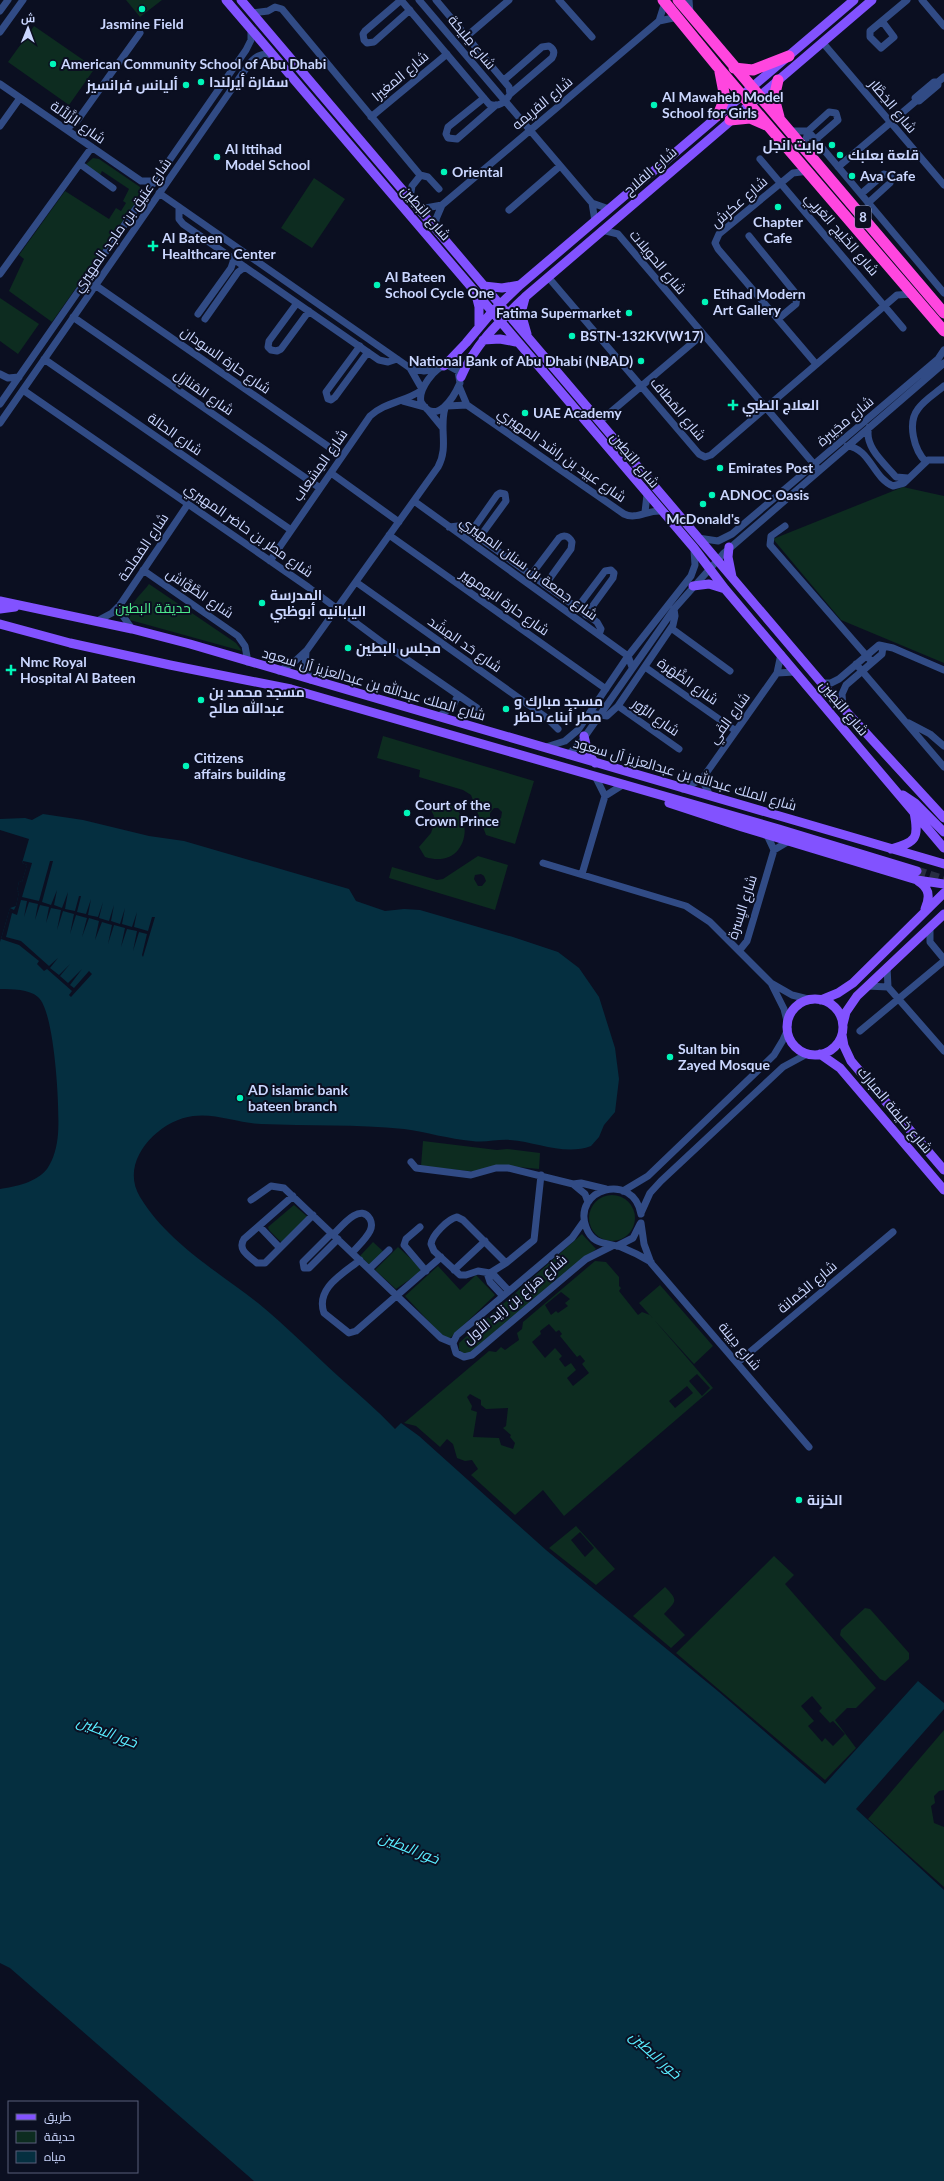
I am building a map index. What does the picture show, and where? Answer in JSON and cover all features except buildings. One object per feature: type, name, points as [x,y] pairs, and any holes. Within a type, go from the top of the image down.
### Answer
[{"type":"highway","name":"شارع الخَلِيج العَربِي","points":[[678,0],[734,68],[747,91]]},
{"type":"highway","name":"شارع الخَلِيج العَربِي","points":[[664,1],[717,66],[747,91],[755,100],[776,125],[795,155],[944,331]]},
{"type":"highway","points":[[734,68],[753,70],[789,56]]},
{"type":"highway","points":[[717,66],[723,80],[726,98],[718,115]]},
{"type":"highway","points":[[730,120],[752,118],[776,125],[774,101],[778,80]]},
{"type":"highway","name":"شارع الخَلِيج العَربِي","points":[[776,125],[790,131],[939,300],[944,313]]},
{"type":"main road","name":"شارع البَطِين","points":[[226,0],[475,291],[516,342],[661,512],[694,548],[725,589],[944,848]]},
{"type":"main road","name":"شارع البَطِين","points":[[241,0],[843,708],[944,818]]},
{"type":"main road","name":"شارع الفلاح","points":[[441,368],[492,312],[520,285],[854,0]]},
{"type":"main road","name":"شارع الفلاح","points":[[460,382],[468,361],[499,321],[602,230],[872,0]]},
{"type":"main road","points":[[484,286],[502,288],[520,285]]},
{"type":"main road","points":[[475,291],[479,307],[479,327]]},
{"type":"main road","points":[[525,297],[522,313],[528,339]]},
{"type":"main road","points":[[483,340],[500,339],[516,342]]},
{"type":"main road","points":[[729,547],[728,557],[733,578]]},
{"type":"main road","points":[[690,585],[713,584],[725,589]]},
{"type":"main road","name":"شارع الملك عبدالله بن عبدالعزيز آل سعود","points":[[0,601],[132,629],[944,864]]},
{"type":"main road","points":[[0,609],[20,606]]},
{"type":"main road","name":"شارع الملك عبدالله بن عبدالعزيز آل سعود","points":[[2,626],[162,663],[278,686],[624,784],[917,875]]},
{"type":"main road","points":[[584,736],[588,753],[595,763]]},
{"type":"main road","points":[[530,758],[556,759],[568,755]]},
{"type":"main road","points":[[624,784],[640,792],[696,813],[767,835],[917,875],[944,884]]},
{"type":"main road","points":[[898,794],[915,802],[944,832]]},
{"type":"main road","points":[[891,849],[906,845],[914,838],[917,829],[913,810]]},
{"type":"main road","points":[[917,875],[929,894],[924,912]]},
{"type":"main road","points":[[944,893],[853,983],[838,993],[795,1008],[788,1027],[794,1044],[807,1054],[820,1054],[834,1048],[842,1035],[843,1024],[853,1001],[944,914]]},
{"type":"main road","points":[[930,927],[935,915],[944,906]]},
{"type":"main road","points":[[816,1000],[834,1007],[840,1015],[843,1024]]},
{"type":"main road","name":"شارع خليفة المبارك","points":[[842,1035],[844,1046],[851,1061],[944,1170]]},
{"type":"main road","name":"شارع خليفة المبارك","points":[[820,1054],[840,1068],[944,1190]]},
{"type":"street","points":[[0,11],[8,0]]},
{"type":"street","points":[[0,32],[23,0]]},
{"type":"street","name":"شارع مِليكة","points":[[410,10],[374,42],[367,43],[364,40],[363,34],[365,31],[401,0],[410,10],[489,104],[496,106]]},
{"type":"street","name":"شارع مِليكة","points":[[418,0],[592,204]]},
{"type":"street","name":"شارع مِليكة","points":[[436,0],[504,80],[509,87],[510,94]]},
{"type":"street","points":[[467,36],[509,0]]},
{"type":"street","points":[[559,0],[592,37]]},
{"type":"street","points":[[689,0],[691,15]]},
{"type":"street","points":[[882,21],[907,0]]},
{"type":"street","points":[[922,0],[944,26]]},
{"type":"street","points":[[664,1],[659,20],[678,18]]},
{"type":"street","points":[[252,13],[268,11],[275,7],[282,9],[420,176],[428,177],[439,189]]},
{"type":"street","points":[[434,18],[444,10]]},
{"type":"street","points":[[262,25],[268,11]]},
{"type":"street","name":"شارع القريمه","points":[[442,205],[659,20]]},
{"type":"street","name":"شارع عتيق بن ماجد المهيري","points":[[0,404],[250,44],[251,30]]},
{"type":"street","points":[[66,130],[77,121],[140,33]]},
{"type":"street","points":[[437,42],[447,33]]},
{"type":"street","name":"شارع الخِطَّار","points":[[823,43],[944,186]]},
{"type":"street","name":"شارع مِليكة","points":[[484,98],[448,127],[446,131],[448,138],[457,139],[496,106],[505,101],[510,94],[552,58],[554,53],[552,49],[548,46],[542,47],[504,80]]},
{"type":"street","name":"شارع عتيق بن ماجد المهيري","points":[[0,423],[247,67],[257,56],[263,54],[273,55]]},
{"type":"street","name":"شارع المغيرا","points":[[371,117],[447,54]]},
{"type":"street","points":[[239,60],[247,67]]},
{"type":"street","points":[[838,167],[916,101],[915,98],[934,82],[938,82],[944,77]]},
{"type":"street","name":"شارع الزَّلاَّلة","points":[[0,84],[140,181]]},
{"type":"street","points":[[0,126],[20,98]]},
{"type":"street","points":[[804,148],[808,131],[829,112],[836,113],[838,120],[815,140]]},
{"type":"street","points":[[74,135],[77,121]]},
{"type":"street","points":[[790,131],[808,131]]},
{"type":"street","points":[[808,131],[943,290]]},
{"type":"street","points":[[0,274],[92,147]]},
{"type":"street","points":[[795,155],[793,173],[809,171]]},
{"type":"street","name":"شارع الخَلِيج العَربِي","points":[[760,159],[903,328]]},
{"type":"street","points":[[80,164],[113,188]]},
{"type":"street","points":[[509,210],[560,166]]},
{"type":"street","name":"شارع عكرش","points":[[793,173],[719,234],[715,243],[718,249],[816,364]]},
{"type":"street","points":[[861,194],[884,174],[891,176],[890,183],[868,202]]},
{"type":"street","points":[[410,198],[414,182],[420,176]]},
{"type":"street","points":[[145,196],[140,181],[155,180]]},
{"type":"street","points":[[398,184],[414,182]]},
{"type":"street","points":[[159,193],[410,368],[424,371],[441,368],[456,369],[467,405],[446,407],[437,411],[403,401]]},
{"type":"street","points":[[595,221],[592,204],[609,209]]},
{"type":"street","points":[[420,209],[442,205]]},
{"type":"street","points":[[436,229],[436,219],[442,205]]},
{"type":"street","points":[[179,207],[179,217],[182,223],[234,260],[383,362],[390,362],[397,359]]},
{"type":"street","name":"شارع الحويلات","points":[[617,218],[618,234]]},
{"type":"street","name":"شارع الحويلات","points":[[602,230],[618,234],[816,467]]},
{"type":"street","points":[[749,236],[797,295],[796,304],[778,320]]},
{"type":"street","points":[[198,314],[234,260]]},
{"type":"street","points":[[205,319],[238,272],[245,267]]},
{"type":"street","name":"شارع المَطاف","points":[[548,277],[699,454],[705,457],[711,455],[897,295]]},
{"type":"street","points":[[899,278],[897,295],[913,294]]},
{"type":"street","name":"شارع حارة السودان","points":[[95,286],[342,456]]},
{"type":"street","points":[[212,294],[219,300]]},
{"type":"street","points":[[72,301],[80,308]]},
{"type":"street","points":[[297,303],[269,340],[268,345],[271,350],[277,351],[281,349],[309,311]]},
{"type":"street","name":"شارع المَنازِل","points":[[73,317],[320,488]]},
{"type":"street","points":[[54,327],[59,328],[62,333]]},
{"type":"street","points":[[599,422],[703,334]]},
{"type":"street","points":[[360,346],[326,392],[328,399],[334,399],[368,352]]},
{"type":"street","name":"شارع مجَيبرة","points":[[690,585],[710,568],[729,547],[816,467],[938,359],[944,350]]},
{"type":"street","name":"شارع الحالة","points":[[44,359],[291,530]]},
{"type":"street","name":"شارع مجَيبرة","points":[[698,538],[718,541],[730,536],[816,467],[847,446],[944,363]]},
{"type":"street","points":[[347,364],[356,370]]},
{"type":"street","points":[[410,368],[422,390]]},
{"type":"street","points":[[441,368],[422,390],[421,399],[426,408],[442,427]]},
{"type":"street","points":[[0,374],[8,378],[19,377]]},
{"type":"street","points":[[279,671],[293,663],[307,650],[414,501],[442,458],[445,442],[442,427],[446,407],[460,382]]},
{"type":"street","points":[[926,462],[915,445],[915,414],[920,406],[944,386]]},
{"type":"street","name":"شارع مطر بن حاضر المهيري","points":[[23,390],[270,561],[477,708]]},
{"type":"street","name":"شارع المِشعاب","points":[[270,561],[342,456],[374,413],[387,404],[403,401],[422,390]]},
{"type":"street","name":"شارع عبيد بن راشد المهيري","points":[[467,405],[624,514],[636,516],[645,512],[661,512]]},
{"type":"street","points":[[869,427],[868,436],[870,444],[896,477],[908,478]]},
{"type":"street","points":[[847,446],[860,450],[890,485],[901,485],[926,462],[934,459],[944,460]]},
{"type":"street","points":[[331,473],[399,522]]},
{"type":"street","points":[[890,485],[895,482],[896,477]]},
{"type":"street","name":"شارع جمعة بن سنان المهيري","points":[[471,532],[497,495],[500,493],[505,494],[506,501],[480,538]]},
{"type":"street","name":"شارع عبيد بن راشد المهيري","points":[[645,512],[647,495]]},
{"type":"street","name":"شارع جمعة بن سنان المهيري","points":[[414,501],[628,656]]},
{"type":"street","name":"شارع المَملَحة","points":[[97,621],[112,613],[120,605],[188,504]]},
{"type":"street","points":[[449,527],[461,526],[480,538],[599,624],[601,629],[599,635]]},
{"type":"street","points":[[785,526],[770,536],[770,545],[872,662]]},
{"type":"street","name":"شارع حارة البومهير","points":[[389,535],[606,689]]},
{"type":"street","name":"شارع جمعة بن سنان المهيري","points":[[531,575],[559,538],[563,536],[570,538],[572,542],[571,548],[545,585]]},
{"type":"street","points":[[568,755],[599,716],[690,585],[695,565],[694,548]]},
{"type":"street","name":"شارع الطَّوَّاش","points":[[143,570],[236,634],[244,644],[248,662]]},
{"type":"street","name":"شارع جمعة بن سنان المهيري","points":[[577,608],[605,571],[611,570],[614,573],[613,578],[586,615]]},
{"type":"street","name":"شارع حَد المِشَد","points":[[356,582],[547,718],[558,729]]},
{"type":"street","points":[[542,748],[559,744],[571,737],[593,709],[628,656],[690,585]]},
{"type":"street","points":[[120,605],[123,616],[132,629]]},
{"type":"street","points":[[599,716],[610,715],[618,706],[671,628],[675,619],[674,609]]},
{"type":"street","points":[[671,628],[730,671]]},
{"type":"street","points":[[823,683],[836,681],[877,646],[893,648],[944,670]]},
{"type":"street","points":[[843,708],[844,688],[883,652],[884,646]]},
{"type":"street","points":[[307,650],[305,667],[311,680]]},
{"type":"street","name":"شارع الفَي","points":[[683,789],[702,779],[777,673],[781,654]]},
{"type":"street","points":[[628,656],[632,667]]},
{"type":"street","points":[[856,664],[944,766]]},
{"type":"street","name":"شارع الظَّهَرة","points":[[645,666],[736,731]]},
{"type":"street","points":[[777,673],[795,672]]},
{"type":"street","points":[[438,717],[453,706],[458,695]]},
{"type":"street","points":[[453,706],[458,723]]},
{"type":"street","name":"شارع الزُّور","points":[[618,706],[679,749]]},
{"type":"street","points":[[593,709],[599,716]]},
{"type":"street","points":[[909,724],[922,729],[944,746]]},
{"type":"street","points":[[916,735],[922,729]]},
{"type":"street","points":[[595,776],[605,796]]},
{"type":"street","points":[[702,779],[710,797]]},
{"type":"street","points":[[582,874],[605,796],[624,784]]},
{"type":"street","points":[[767,835],[774,850],[789,840]]},
{"type":"street","name":"شارع اليِسرة","points":[[774,850],[747,941],[740,951],[771,983],[782,1003],[788,1027]]},
{"type":"street","points":[[543,862],[686,906],[710,922],[740,951]]},
{"type":"street","points":[[860,1031],[900,999],[944,960],[930,942],[930,927]]},
{"type":"street","points":[[914,942],[930,942]]},
{"type":"street","points":[[887,967],[888,987],[944,1051]]},
{"type":"street","name":"شارع اليِسرة","points":[[771,983],[792,994],[816,1000]]},
{"type":"street","points":[[867,986],[888,987]]},
{"type":"street","points":[[623,1191],[648,1176],[774,1055],[783,1040],[788,1027]]},
{"type":"street","points":[[411,1162],[416,1168],[467,1175],[480,1174],[502,1167],[541,1175],[573,1184],[581,1183],[585,1188],[588,1202],[584,1221],[588,1232],[596,1240],[614,1246],[632,1238],[641,1223],[641,1213],[648,1198],[661,1181],[783,1067],[807,1054]]},
{"type":"street","points":[[490,1273],[506,1263],[534,1240],[541,1175]]},
{"type":"street","points":[[251,1200],[267,1188],[274,1185],[284,1188],[314,1215],[440,1338],[453,1343]]},
{"type":"street","points":[[585,1188],[623,1191],[633,1197],[641,1213]]},
{"type":"street","points":[[588,1202],[596,1194],[606,1189]]},
{"type":"street","points":[[293,1196],[242,1241],[243,1251],[261,1264],[314,1215]]},
{"type":"street","points":[[334,1236],[303,1262],[304,1268],[309,1268],[334,1236],[354,1215],[362,1214],[367,1216],[372,1224],[371,1229],[352,1253]]},
{"type":"street","points":[[506,1263],[463,1220],[455,1218],[432,1240],[433,1249],[454,1270],[462,1275],[478,1271],[490,1273],[509,1291]]},
{"type":"street","name":"شارع هزاع بن زايد الأول","points":[[584,1221],[572,1238],[457,1335],[453,1343],[453,1349],[459,1355],[467,1357],[472,1355],[586,1259],[614,1246]]},
{"type":"street","name":"شارع دِيينة","points":[[641,1223],[644,1244],[651,1262],[809,1447]]},
{"type":"street","points":[[259,1226],[280,1248]]},
{"type":"street","points":[[420,1227],[406,1239],[404,1245],[405,1249],[426,1271]]},
{"type":"street","name":"شارع الجُمانة","points":[[737,1363],[893,1232]]},
{"type":"street","points":[[454,1270],[485,1241]]},
{"type":"street","name":"شارع دِيينة","points":[[614,1246],[651,1262]]},
{"type":"street","points":[[369,1269],[389,1250]]},
{"type":"street","points":[[360,1260],[325,1290],[322,1308],[325,1315],[346,1332],[354,1332],[441,1258]]},
{"type":"street","points":[[490,1273],[490,1282],[503,1296]]},
{"type":"green space","name":"Jasmine Field","points":[[126,0],[162,0],[140,17]]},
{"type":"green space","points":[[34,26],[95,68],[69,105],[8,62]]},
{"type":"green space","points":[[93,158],[99,159],[140,187],[141,195],[52,322],[9,291],[24,259],[19,255],[65,191],[109,219],[116,208],[121,211],[126,203],[123,201],[129,189],[102,171],[100,175],[85,165]]},
{"type":"green space","points":[[314,178],[345,199],[312,248],[281,228]]},
{"type":"green space","points":[[0,298],[39,324],[18,354],[0,341]]},
{"type":"green space","points":[[903,487],[944,496],[944,663],[841,620],[773,539]]},
{"type":"green space","name":"حديقة البطين","points":[[149,584],[236,643],[242,651],[130,620],[129,615],[132,605]]},
{"type":"green space","points":[[383,736],[534,781],[515,844],[486,835],[471,795],[463,790],[419,777],[420,770],[377,758]],"holes":[[[494,808],[498,808],[502,812],[501,818],[498,820],[490,817],[490,813]]]},
{"type":"green space","points":[[437,803],[450,805],[459,813],[464,823],[464,835],[461,846],[453,855],[441,859],[425,857],[419,847],[431,833],[434,824],[432,821],[434,816],[431,810],[432,806]]},
{"type":"green space","points":[[478,856],[508,865],[495,910],[389,878],[392,867],[437,880],[443,879]],"holes":[[[481,874],[484,876],[486,881],[482,886],[478,886],[474,879],[475,875]]]},
{"type":"green space","points":[[423,1141],[497,1150],[507,1149],[540,1153],[539,1169],[497,1165],[478,1172],[421,1166]]},
{"type":"green space","points":[[617,1195],[629,1201],[634,1209],[634,1227],[629,1235],[621,1240],[607,1241],[595,1235],[590,1227],[589,1213],[595,1201],[603,1196]]},
{"type":"green space","points":[[294,1205],[309,1218],[283,1244],[269,1230],[268,1227]]},
{"type":"green space","points":[[582,1234],[596,1249],[473,1352],[465,1354],[459,1350],[459,1343]]},
{"type":"green space","points":[[373,1242],[385,1253],[372,1267],[360,1256]]},
{"type":"green space","points":[[398,1247],[421,1268],[419,1273],[396,1289],[375,1270]]},
{"type":"green space","points":[[595,1261],[606,1262],[619,1277],[619,1286],[621,1288],[619,1291],[638,1315],[642,1312],[650,1315],[713,1388],[564,1516],[543,1490],[515,1515],[471,1475],[478,1469],[472,1460],[465,1461],[457,1458],[453,1444],[447,1439],[440,1447],[416,1426],[404,1423],[489,1351],[496,1352],[501,1347],[505,1350],[519,1340],[517,1333],[522,1329],[523,1322]],"holes":[[[561,1292],[570,1299],[565,1303],[568,1306],[558,1313],[556,1311],[551,1315],[545,1305]],[[549,1324],[556,1332],[559,1330],[562,1334],[560,1336],[577,1357],[580,1355],[585,1361],[582,1364],[589,1373],[573,1386],[567,1378],[576,1370],[571,1363],[565,1367],[559,1359],[562,1356],[555,1348],[545,1358],[532,1342],[541,1334],[540,1331]],[[697,1374],[710,1388],[702,1396],[689,1381]],[[687,1386],[693,1393],[675,1408],[669,1401]],[[470,1394],[481,1400],[481,1405],[486,1409],[508,1408],[506,1426],[503,1428],[511,1435],[510,1437],[515,1443],[513,1449],[501,1445],[499,1438],[473,1437],[477,1412],[471,1410],[472,1406],[467,1397]]]},
{"type":"green space","points":[[438,1266],[460,1290],[476,1275],[495,1295],[447,1341],[405,1296]]},
{"type":"green space","points":[[660,1285],[713,1346],[694,1364],[639,1303]]},
{"type":"green space","points":[[576,1526],[615,1569],[596,1585],[549,1548]],"holes":[[[580,1532],[594,1548],[585,1557],[571,1540]]]},
{"type":"green space","points":[[774,1556],[794,1575],[785,1584],[876,1688],[856,1708],[847,1708],[835,1720],[856,1748],[825,1780],[676,1653]],"holes":[[[812,1696],[822,1708],[819,1711],[830,1723],[833,1721],[845,1734],[833,1746],[825,1738],[822,1742],[808,1726],[814,1721],[801,1706]]]},
{"type":"green space","points":[[665,1587],[674,1598],[674,1601],[664,1614],[685,1635],[671,1648],[633,1616]]},
{"type":"green space","points":[[865,1608],[870,1609],[909,1653],[909,1659],[885,1681],[880,1679],[840,1635],[841,1630]]},
{"type":"green space","points":[[944,1730],[944,1790],[939,1791],[934,1796],[935,1803],[931,1806],[934,1823],[944,1827],[944,1887],[868,1819]]},
{"type":"water","name":"خور البطين","points":[[43,814],[83,820],[149,836],[184,841],[349,889],[356,901],[385,911],[404,909],[420,910],[513,937],[558,952],[579,968],[599,997],[615,1048],[619,1079],[615,1112],[604,1125],[599,1137],[591,1146],[571,1150],[551,1148],[510,1140],[482,1142],[463,1140],[386,1127],[261,1124],[202,1115],[180,1119],[167,1125],[155,1134],[146,1144],[138,1157],[134,1170],[135,1183],[140,1197],[151,1213],[178,1242],[258,1303],[374,1408],[395,1429],[401,1423],[419,1436],[546,1550],[719,1692],[825,1784],[918,1681],[944,1703],[944,1709],[856,1809],[944,1890],[944,2181],[254,2181],[10,1968],[0,1963],[0,1189],[32,1181],[43,1174],[47,1169],[52,1161],[56,1148],[58,1134],[58,1105],[52,1040],[49,1021],[44,1006],[38,997],[30,992],[0,989],[0,942],[10,908],[16,906],[19,892],[17,891],[19,881],[22,882],[27,865],[22,863],[29,839],[0,830],[0,819],[25,818],[32,820]]},
{"type":"pier","points":[[23,861],[32,863],[22,897],[39,901],[50,861],[53,861],[42,902],[51,905],[57,890],[54,905],[62,908],[68,892],[65,909],[75,911],[79,896],[81,896],[77,912],[86,914],[91,899],[88,915],[98,917],[103,902],[99,918],[109,921],[114,905],[111,921],[120,924],[125,908],[122,924],[132,927],[137,912],[134,927],[148,931],[152,917],[155,917],[143,957],[142,955],[147,934],[139,932],[133,951],[137,931],[127,929],[121,947],[125,928],[114,925],[108,944],[112,925],[102,922],[95,940],[99,921],[89,918],[82,937],[87,918],[76,915],[70,934],[74,914],[63,911],[57,930],[61,910],[51,908],[46,923],[49,907],[40,905],[35,920],[38,904],[29,902],[24,917],[27,901],[21,900],[17,915],[12,913],[6,937],[21,941],[49,966],[58,958],[50,968],[59,975],[70,964],[60,976],[68,983],[82,969],[70,985],[74,988],[89,971],[92,974],[71,997],[69,995],[72,991],[47,969],[44,971],[37,964],[39,961],[19,945],[1,939],[10,908],[14,910],[16,906],[19,892],[17,891],[19,881],[22,882],[27,865],[22,863]]},
{"type":"tunnel","points":[[917,871],[944,880]]},
{"type":"place","name":"Jasmine Field","points":[[142,9]]},
{"type":"place","name":"American Community School of Abu Dhabi","points":[[53,64]]},
{"type":"place","name":"سفارة أيرلندا","points":[[201,82]]},
{"type":"place","name":"أليانس فرانسيز","points":[[186,85]]},
{"type":"place","name":"Al Mawaheb Model School for Girls","points":[[654,105]]},
{"type":"place","name":"وايت انجل","points":[[832,145]]},
{"type":"place","name":"قلعة بعلبك","points":[[840,155]]},
{"type":"place","name":"Al Ittihad Model School","points":[[217,157]]},
{"type":"place","name":"Oriental","points":[[444,172]]},
{"type":"place","name":"Ava Cafe","points":[[852,176]]},
{"type":"place","name":"Chapter Cafe","points":[[778,207]]},
{"type":"place","name":"Al Bateen Healthcare Center","points":[[153,246]]},
{"type":"place","name":"Al Bateen School Cycle One","points":[[377,285]]},
{"type":"place","name":"Etihad Modern Art Gallery","points":[[705,302]]},
{"type":"place","name":"Fatima Supermarket","points":[[629,313]]},
{"type":"place","name":"BSTN-132KV(W17)","points":[[572,336]]},
{"type":"place","name":"National Bank of Abu Dhabi (NBAD)","points":[[641,361]]},
{"type":"place","name":"العلاج الطبي","points":[[733,405]]},
{"type":"place","name":"UAE Academy","points":[[525,413]]},
{"type":"place","name":"Emirates Post","points":[[720,468]]},
{"type":"place","name":"ADNOC Oasis","points":[[712,495]]},
{"type":"place","name":"McDonald's","points":[[703,504]]},
{"type":"place","name":"المدرسة اليابانيه أبوظبي","points":[[262,603]]},
{"type":"place","name":"مجلس البطين","points":[[348,648]]},
{"type":"place","name":"Nmc Royal Hospital Al Bateen","points":[[11,670]]},
{"type":"place","name":"مسجد محمد بن عبدالله صالح","points":[[201,700]]},
{"type":"place","name":"مسجد مبارك و مطر أبناء حاظر","points":[[506,709]]},
{"type":"place","name":"Citizens affairs building","points":[[186,766]]},
{"type":"place","name":"Court of the Crown Prince","points":[[407,813]]},
{"type":"place","name":"Sultan bin Zayed Mosque","points":[[670,1057]]},
{"type":"place","name":"AD islamic bank bateen branch","points":[[240,1098]]},
{"type":"place","name":"الخزنة","points":[[799,1500]]}]
